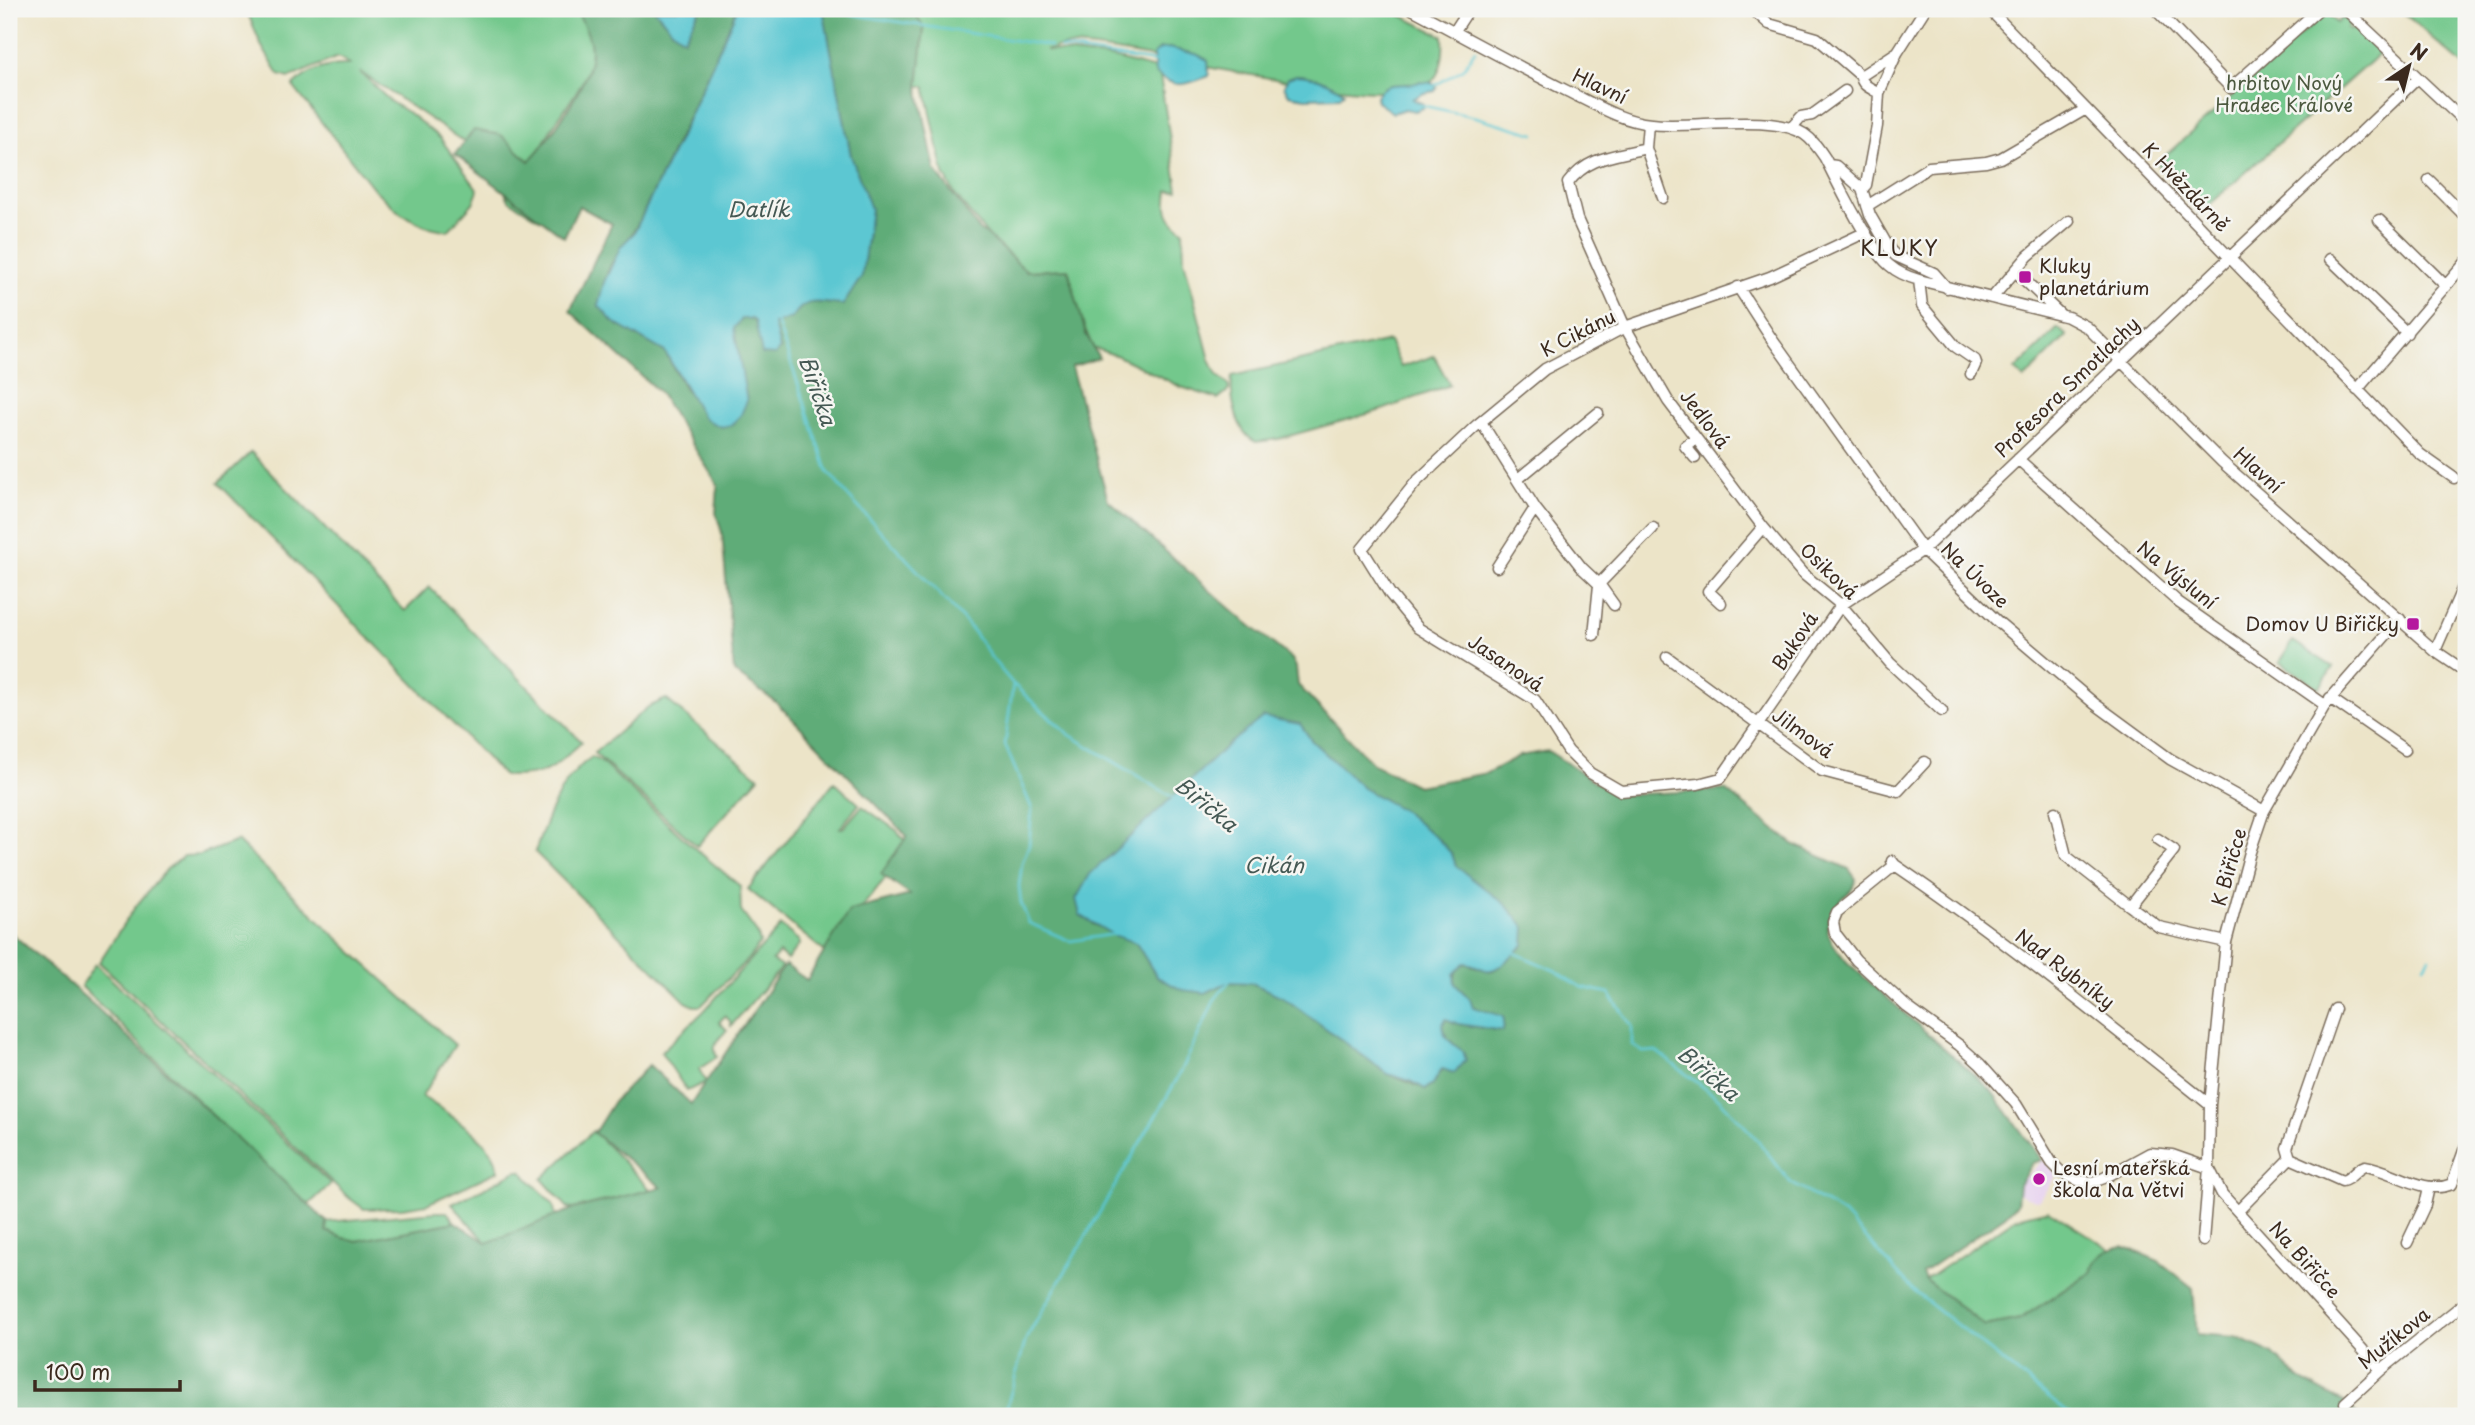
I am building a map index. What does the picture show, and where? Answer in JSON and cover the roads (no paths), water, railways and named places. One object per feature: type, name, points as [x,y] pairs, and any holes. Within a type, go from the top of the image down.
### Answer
[{"type":"street","name":"Hlavní","points":[[1412,9],[1616,115],[1647,124],[1755,124],[1791,128],[1803,134],[1818,147],[1866,232],[1888,264],[1919,280],[2060,314],[2087,327],[2222,462],[2435,651],[2466,671]]},
{"type":"street","points":[[1454,32],[1469,9]]},
{"type":"street","points":[[1752,9],[1769,24],[1817,38],[1861,76],[1867,87],[1879,93]]},
{"type":"street","points":[[1862,189],[1866,185],[1877,126],[1879,93],[1897,53],[1925,9]]},
{"type":"street","name":"K Hvězdárně","points":[[1989,9],[2420,454],[2454,478]]},
{"type":"street","points":[[2155,9],[2231,88],[2319,9]]},
{"type":"street","points":[[2345,9],[2466,123]]},
{"type":"street","points":[[1861,76],[1897,53]]},
{"type":"street","name":"Profesora Smotlachy","points":[[1923,550],[2418,78]]},
{"type":"street","points":[[1791,128],[1801,117],[1812,115],[1845,91]]},
{"type":"street","points":[[1867,206],[1929,167],[1986,162],[2001,158],[2086,109]]},
{"type":"street","points":[[1647,124],[1646,148],[1663,198]]},
{"type":"street","name":"Jedlová","points":[[1646,148],[1593,161],[1578,170],[1569,183],[1577,219],[1625,327],[1668,401],[1763,527]]},
{"type":"street","name":"Hlavní","points":[[1829,164],[1836,166],[1862,189],[1867,206],[1889,250],[1896,256],[1934,273],[1948,288]]},
{"type":"street","points":[[2430,180],[2466,217]]},
{"type":"street","points":[[2379,220],[2446,286]]},
{"type":"street","points":[[1992,298],[2015,271],[2069,221]]},
{"type":"street","name":"K Cikánu","points":[[1362,549],[1416,482],[1480,422],[1545,369],[1625,327],[1770,277],[1866,232]]},
{"type":"street","points":[[2330,259],[2407,333]]},
{"type":"street","points":[[2357,390],[2466,262]]},
{"type":"street","name":"Hlavní","points":[[2015,271],[2060,314]]},
{"type":"street","points":[[1919,280],[1922,306],[1956,347],[1975,359],[1971,374]]},
{"type":"street","name":"Na Úvoze","points":[[1738,287],[1771,338],[1923,550],[1997,621],[2095,704],[2170,759],[2264,811]]},
{"type":"street","points":[[1518,479],[1598,413]]},
{"type":"street","points":[[1480,422],[1535,508],[1582,568],[1599,584],[1614,606]]},
{"type":"street","points":[[1695,458],[1685,446],[1696,438]]},
{"type":"street","name":"Na Výsluní","points":[[2018,458],[2178,602],[2405,750]]},
{"type":"street","points":[[1497,567],[1535,508]]},
{"type":"street","points":[[1721,603],[1708,592],[1763,527]]},
{"type":"street","name":"Osiková","points":[[1763,527],[1802,573],[1841,605],[1890,663],[1942,711]]},
{"type":"street","points":[[1594,635],[1599,584],[1653,528]]},
{"type":"street","name":"Jasanová","points":[[1362,549],[1390,594],[1418,628],[1535,700],[1568,751],[1590,773],[1621,791],[1698,784],[1721,778]]},
{"type":"street","name":"Buková","points":[[1721,778],[1841,605],[1923,550]]},
{"type":"street","points":[[2435,651],[2466,580]]},
{"type":"street","name":"K Biřičce","points":[[2203,1241],[2209,1168],[2210,1105],[2227,942],[2250,852],[2264,811],[2327,701],[2400,619]]},
{"type":"street","name":"Jilmová","points":[[1667,657],[1822,771],[1898,792],[1926,762]]},
{"type":"street","points":[[2055,812],[2066,856],[2130,906],[2159,927],[2227,942]]},
{"type":"street","points":[[2130,906],[2174,850],[2158,839]]},
{"type":"street","name":"Nad Rybníky","points":[[2209,1168],[2172,1155],[2150,1153],[2093,1182],[2080,1181],[2062,1173],[2052,1163],[2016,1104],[1980,1064],[1907,1007],[1856,960],[1835,933],[1833,922],[1837,912],[1894,863],[2114,1028],[2210,1105]]},
{"type":"street","points":[[2335,1009],[2287,1148],[2290,1158],[2342,1181],[2349,1180],[2357,1168],[2365,1166],[2429,1187],[2443,1188],[2452,1184],[2466,1144]]},
{"type":"street","points":[[2238,1211],[2290,1158]]},
{"type":"street","name":"Na Biřičce","points":[[2209,1168],[2222,1194],[2381,1370]]},
{"type":"street","points":[[2407,1243],[2425,1205],[2429,1187]]},
{"type":"street","name":"Mužíkova","points":[[2344,1403],[2466,1302]]},
{"type":"water","points":[[654,9],[700,9],[684,39],[673,31]]},
{"type":"water","name":"Datlík","points":[[737,9],[823,9],[851,156],[871,209],[862,276],[843,305],[814,302],[803,306],[792,318],[774,324],[780,349],[775,355],[762,354],[755,321],[752,319],[742,319],[734,328],[747,401],[741,415],[731,425],[721,427],[704,419],[665,352],[613,322],[598,305],[604,282],[621,246],[634,233]]},
{"type":"water","points":[[1169,48],[1196,54],[1208,60],[1209,76],[1181,84],[1162,78],[1155,73],[1153,55],[1160,49]]},
{"type":"water","points":[[1296,75],[1321,80],[1344,92],[1340,97],[1305,98],[1289,95],[1284,86],[1288,78]]},
{"type":"water","points":[[1432,83],[1437,88],[1412,99],[1423,104],[1423,108],[1393,113],[1377,102],[1376,96],[1385,87]]},
{"type":"water","name":"Cikán","points":[[1263,717],[1300,724],[1312,741],[1363,788],[1402,810],[1439,840],[1452,854],[1456,866],[1506,905],[1525,927],[1524,945],[1501,965],[1486,970],[1464,963],[1454,974],[1455,984],[1470,999],[1473,1007],[1502,1016],[1503,1031],[1458,1024],[1446,1019],[1442,1025],[1445,1034],[1463,1051],[1466,1060],[1455,1073],[1442,1069],[1433,1084],[1425,1089],[1388,1074],[1283,997],[1252,983],[1229,982],[1205,993],[1182,990],[1157,977],[1136,943],[1113,935],[1080,915],[1076,899],[1090,874],[1230,743]]},
{"type":"waterway","points":[[826,9],[1050,46]]},
{"type":"waterway","points":[[1060,48],[1156,62]]},
{"type":"waterway","points":[[1434,86],[1463,69],[1475,50]]},
{"type":"waterway","points":[[1420,105],[1535,134]]},
{"type":"waterway","name":"Biřička","points":[[777,322],[828,472],[848,496],[969,626],[1013,684],[1070,735],[1174,798]]},
{"type":"waterway","points":[[1013,684],[1005,745],[1032,809],[1029,845],[1022,863],[1019,886],[1021,903],[1029,923],[1070,941],[1115,934]]},
{"type":"waterway","name":"Biřička","points":[[1513,952],[1556,971],[1581,987],[1609,993],[1632,1026],[1632,1045],[1643,1052],[1656,1051],[1719,1099],[1755,1137],[1791,1183],[1844,1214],[1914,1291],[2072,1416]]},
{"type":"waterway","points":[[2425,965],[2430,957]]},
{"type":"waterway","points":[[999,1416],[1007,1406],[1026,1339],[1180,1074],[1215,999],[1231,979]]},
{"type":"place","name":"Kluky planetárium","points":[[2025,277]]},
{"type":"place","name":"Domov U Biřičky","points":[[2413,624]]},
{"type":"place","name":"Lesní mateřská škola Na Větvi","points":[[2039,1179]]},
{"type":"district","name":"KLUKY","points":[[1900,249]]},
{"type":"park label","name":"hrbitov Nový Hradec Králové","points":[[2284,94]]}]
